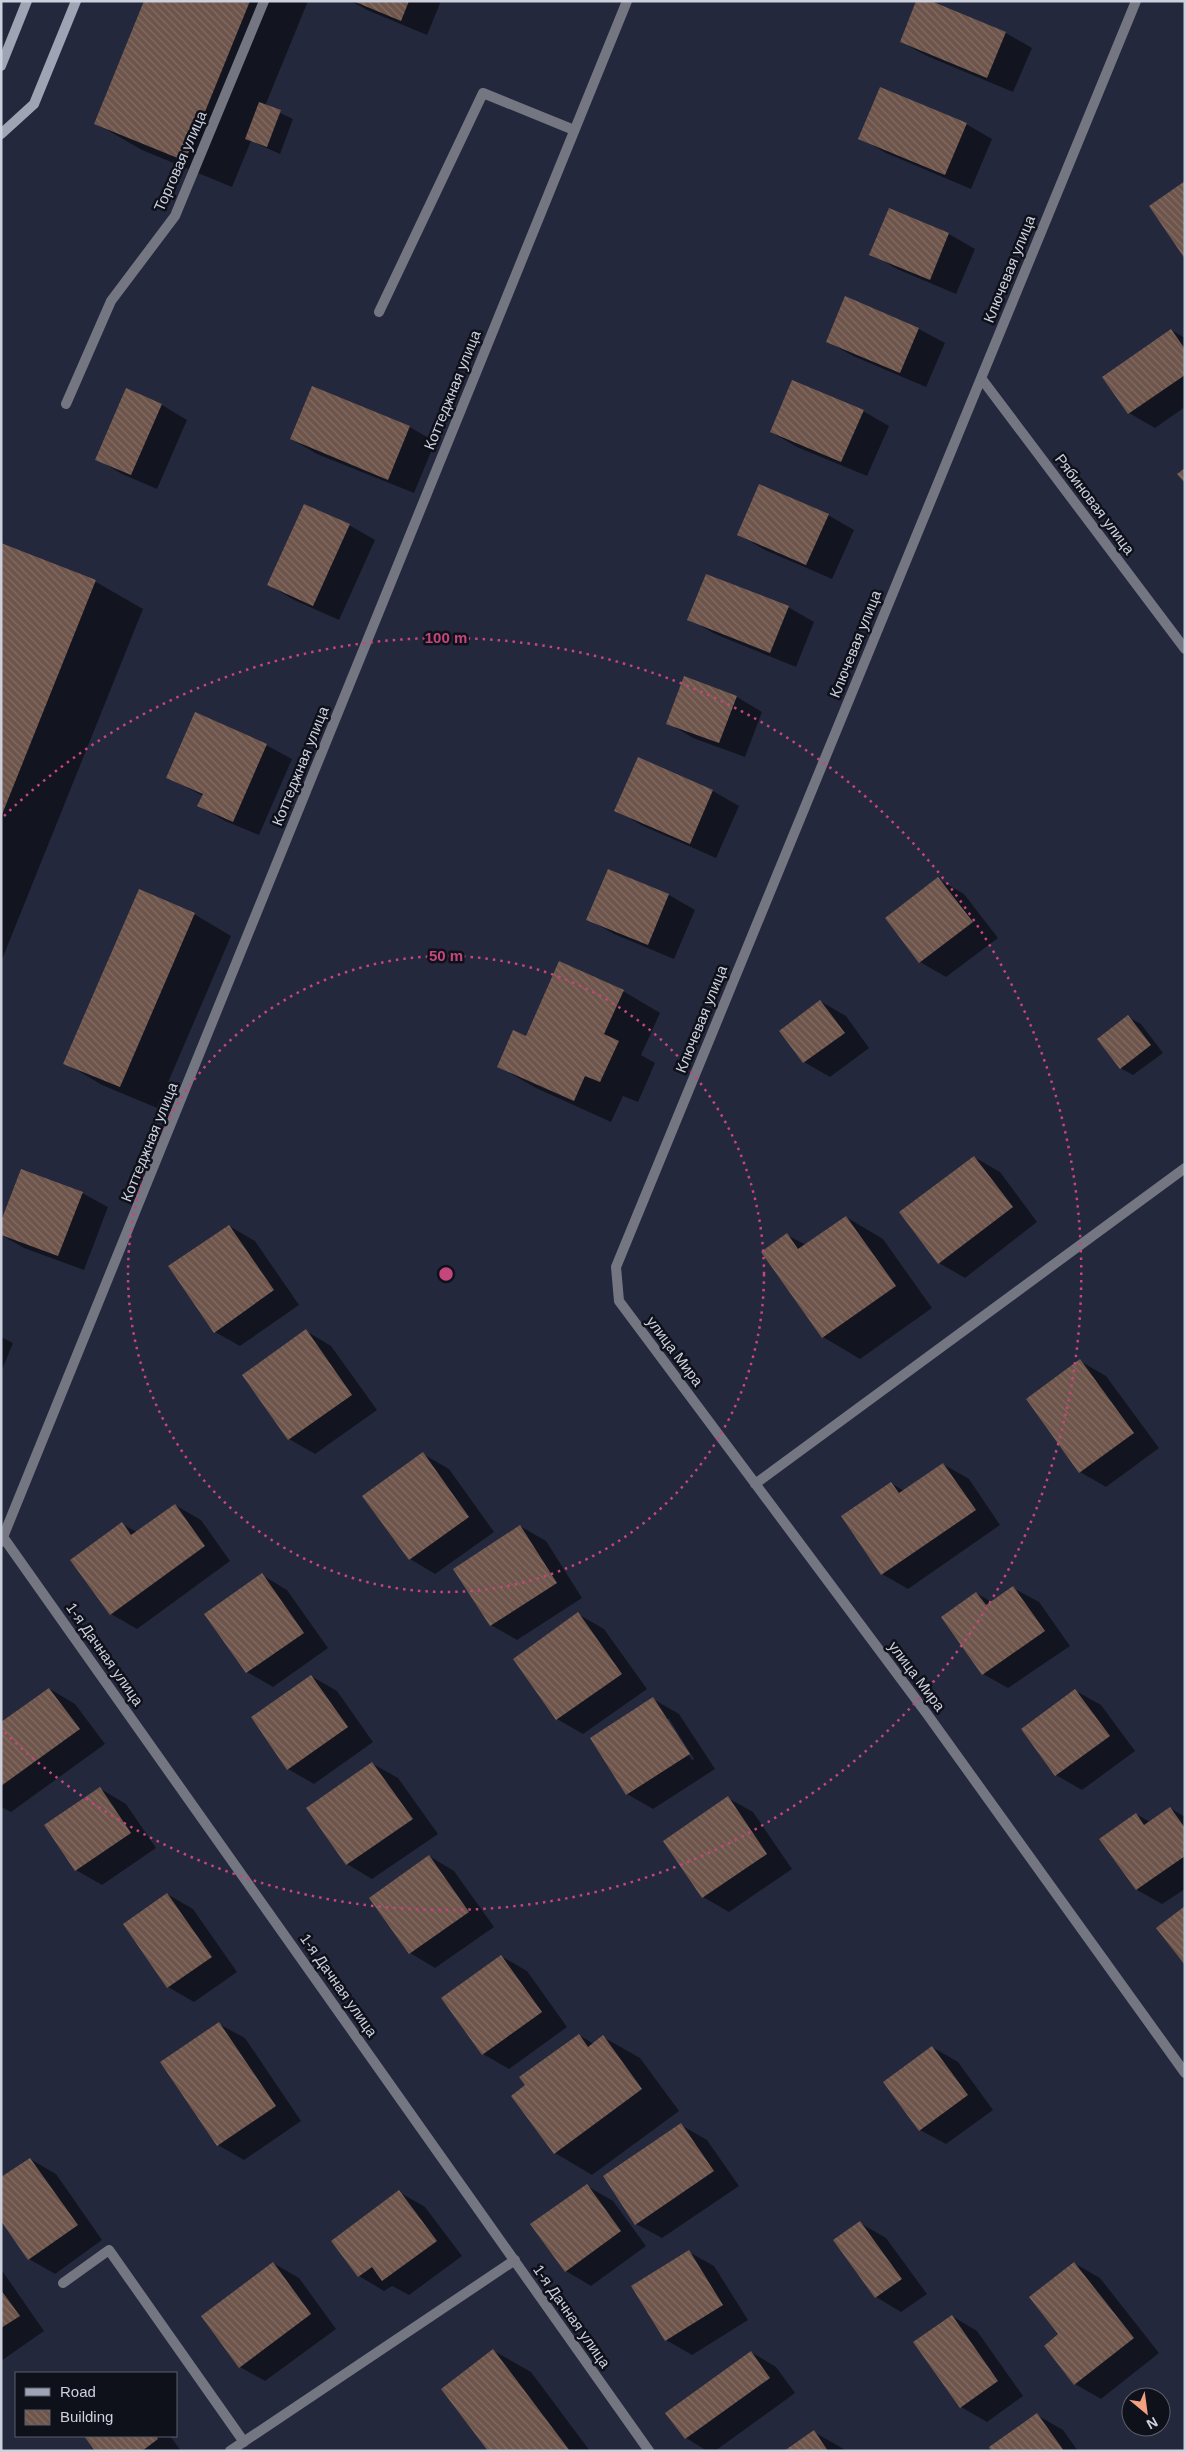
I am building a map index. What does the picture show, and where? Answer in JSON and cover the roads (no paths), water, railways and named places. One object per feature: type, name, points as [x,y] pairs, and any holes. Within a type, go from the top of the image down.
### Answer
[{"type":"main road","points":[[1,66],[27,1]]},
{"type":"main road","points":[[1,134],[34,104],[76,1]]},
{"type":"street","name":"Торговая улица","points":[[66,404],[111,301],[174,216],[264,1]]},
{"type":"street","name":"Коттеджная улица","points":[[2,1539],[626,1]]},
{"type":"street","name":"Ключевая улица","points":[[619,1301],[616,1267],[1136,1]]},
{"type":"street","points":[[379,312],[483,93],[574,130]]},
{"type":"street","name":"Рябиновая улица","points":[[981,378],[1185,649]]},
{"type":"street","points":[[756,1484],[1185,1168]]},
{"type":"street","name":"улица Мира","points":[[619,1301],[932,1722],[1185,2074]]},
{"type":"street","name":"1-я Дачная улица","points":[[2,1539],[516,2260],[649,2451]]},
{"type":"street","points":[[63,2283],[109,2250],[244,2442]]},
{"type":"street","points":[[230,2451],[516,2260]]}]
